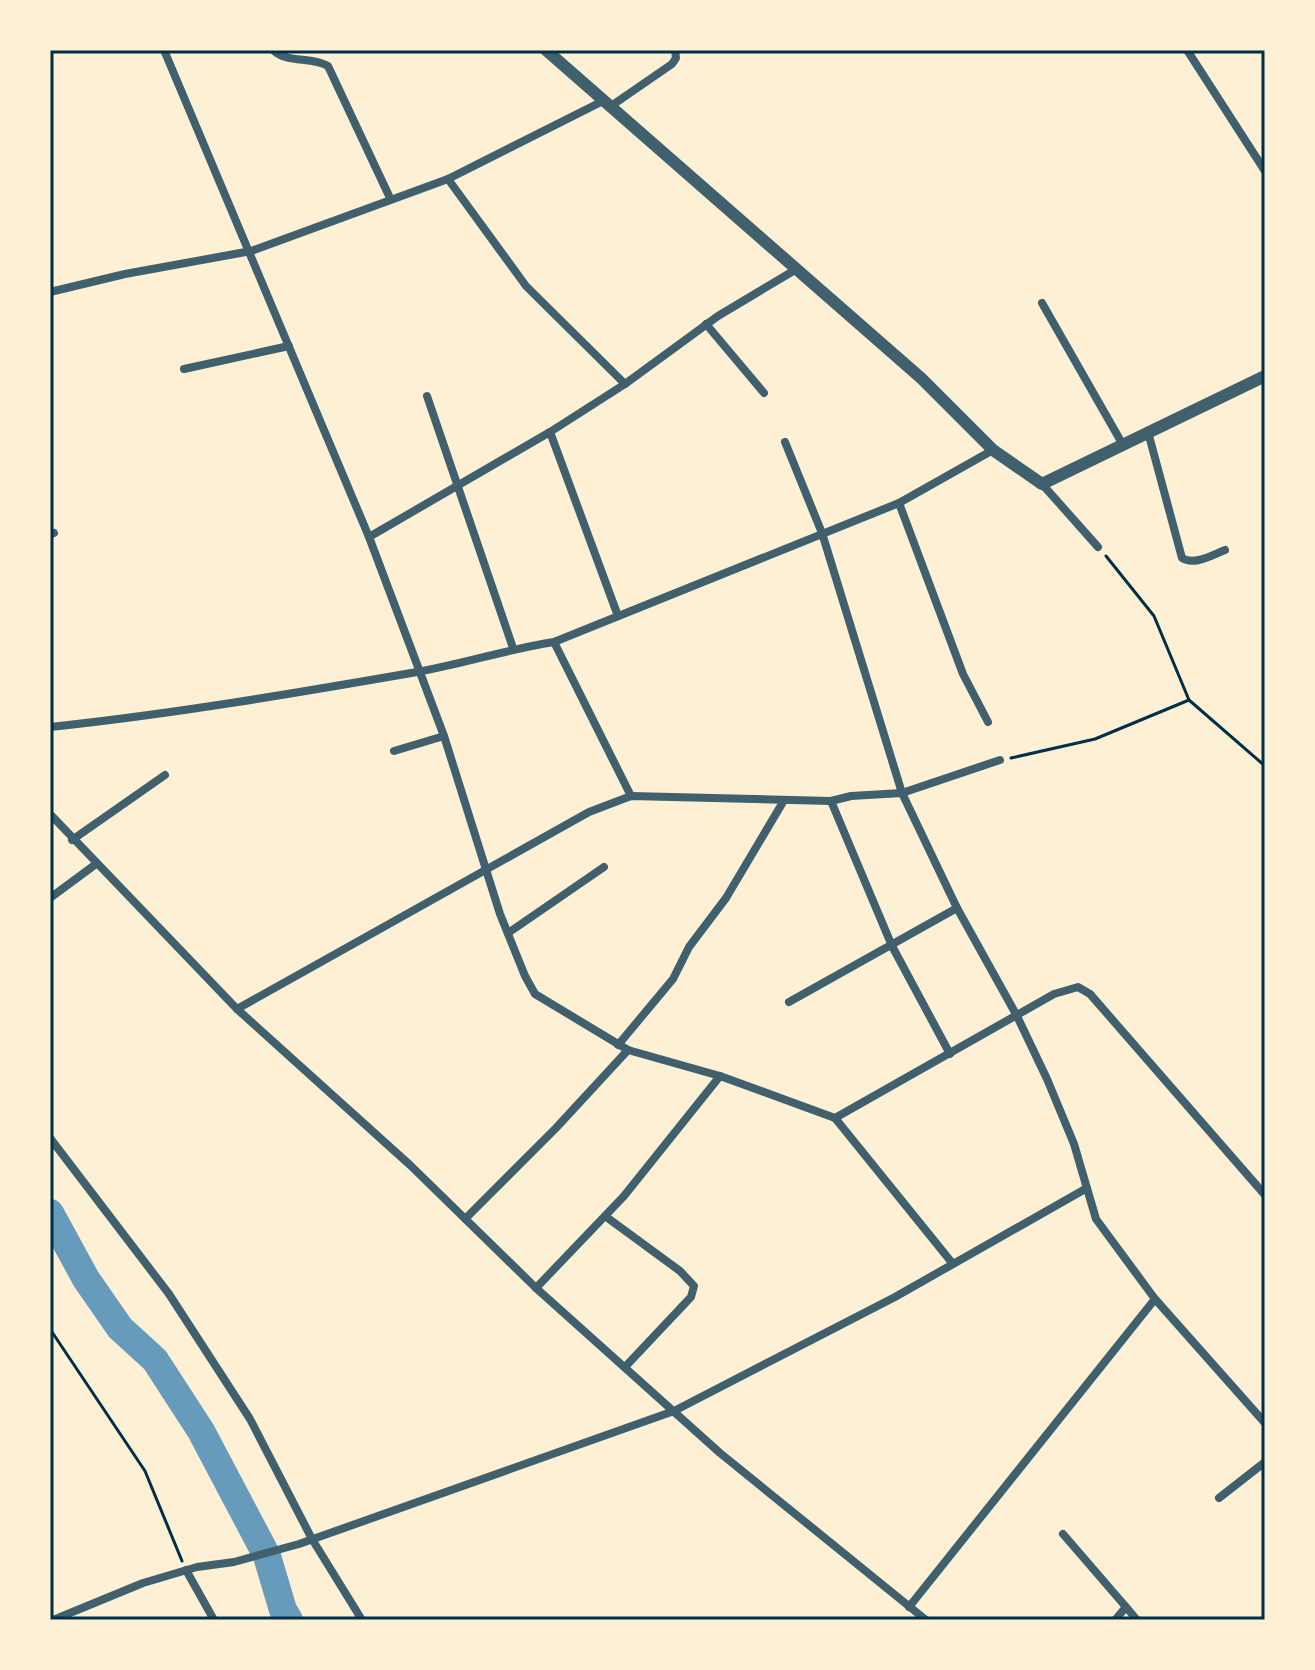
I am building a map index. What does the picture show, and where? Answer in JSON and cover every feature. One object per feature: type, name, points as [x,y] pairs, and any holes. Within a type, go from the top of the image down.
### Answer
[{"type":"street","points":[[164,50],[369,537],[444,736],[485,870],[535,994],[626,1052],[719,1078],[835,1118],[953,1264]]},
{"type":"street","points":[[273,50],[285,58],[315,60],[328,66],[390,198]]},
{"type":"street","points":[[546,50],[921,378],[993,450],[1042,484],[1098,547]]},
{"type":"street","points":[[50,292],[125,274],[251,251],[448,179],[607,104],[672,64],[676,58],[675,50]]},
{"type":"street","points":[[1187,50],[1262,158],[1265,171]]},
{"type":"street","points":[[448,179],[526,286],[625,384]]},
{"type":"street","points":[[369,537],[550,432],[625,384],[706,324],[795,270]]},
{"type":"street","points":[[1042,303],[1123,445]]},
{"type":"street","points":[[706,324],[764,393]]},
{"type":"street","points":[[184,369],[289,346]]},
{"type":"street","points":[[1042,484],[1265,376]]},
{"type":"street","points":[[427,396],[513,648]]},
{"type":"street","points":[[550,432],[618,616]]},
{"type":"street","points":[[1148,432],[1182,558],[1194,562],[1225,550]]},
{"type":"street","points":[[785,442],[822,533],[902,793],[957,908],[1017,1016],[1061,1111],[1096,1219],[1155,1299],[1265,1423]]},
{"type":"street","points":[[50,727],[121,720],[421,671],[513,648],[554,642],[899,503],[993,450]]},
{"type":"street","points":[[899,503],[963,674],[988,722]]},
{"type":"street","points":[[554,642],[631,796]]},
{"type":"street","points":[[394,751],[444,736]]},
{"type":"street","points":[[237,1009],[589,812],[631,796],[831,801],[851,796],[902,793],[1000,760]]},
{"type":"street","points":[[72,840],[165,775]]},
{"type":"street","points":[[831,801],[892,946],[950,1054]]},
{"type":"street","points":[[618,1045],[673,979],[689,947],[726,898],[783,802]]},
{"type":"street","points":[[50,814],[237,1009],[466,1218],[536,1288],[720,1453],[926,1620]]},
{"type":"street","points":[[50,898],[96,864]]},
{"type":"street","points":[[508,933],[604,867]]},
{"type":"street","points":[[789,1002],[957,908]]},
{"type":"street","points":[[835,1118],[1065,989],[1084,989],[1166,1078],[1265,1195]]},
{"type":"street","points":[[466,1218],[626,1052]]},
{"type":"street","points":[[536,1288],[624,1196],[719,1078]]},
{"type":"street","points":[[50,1138],[169,1294],[250,1419],[312,1539],[362,1620]]},
{"type":"street","points":[[53,1620],[143,1583],[299,1544],[674,1411],[953,1264],[1087,1188]]},
{"type":"street","points":[[605,1216],[680,1271],[694,1286],[691,1297],[625,1367]]},
{"type":"street","points":[[909,1607],[1155,1299]]},
{"type":"street","points":[[1219,1498],[1265,1462]]},
{"type":"street","points":[[1063,1534],[1137,1620]]},
{"type":"street","points":[[186,1570],[214,1620]]},
{"type":"street","points":[[1115,1620],[1126,1607]]},
{"type":"path","points":[[1098,547],[1154,616],[1189,700],[1265,766]]},
{"type":"path","points":[[1000,760],[1095,739],[1189,700]]},
{"type":"path","points":[[50,1329],[145,1471],[186,1570]]},
{"type":"waterway","points":[[50,1213],[86,1279],[120,1328],[155,1360],[201,1431],[267,1556],[283,1610],[289,1620]]}]
